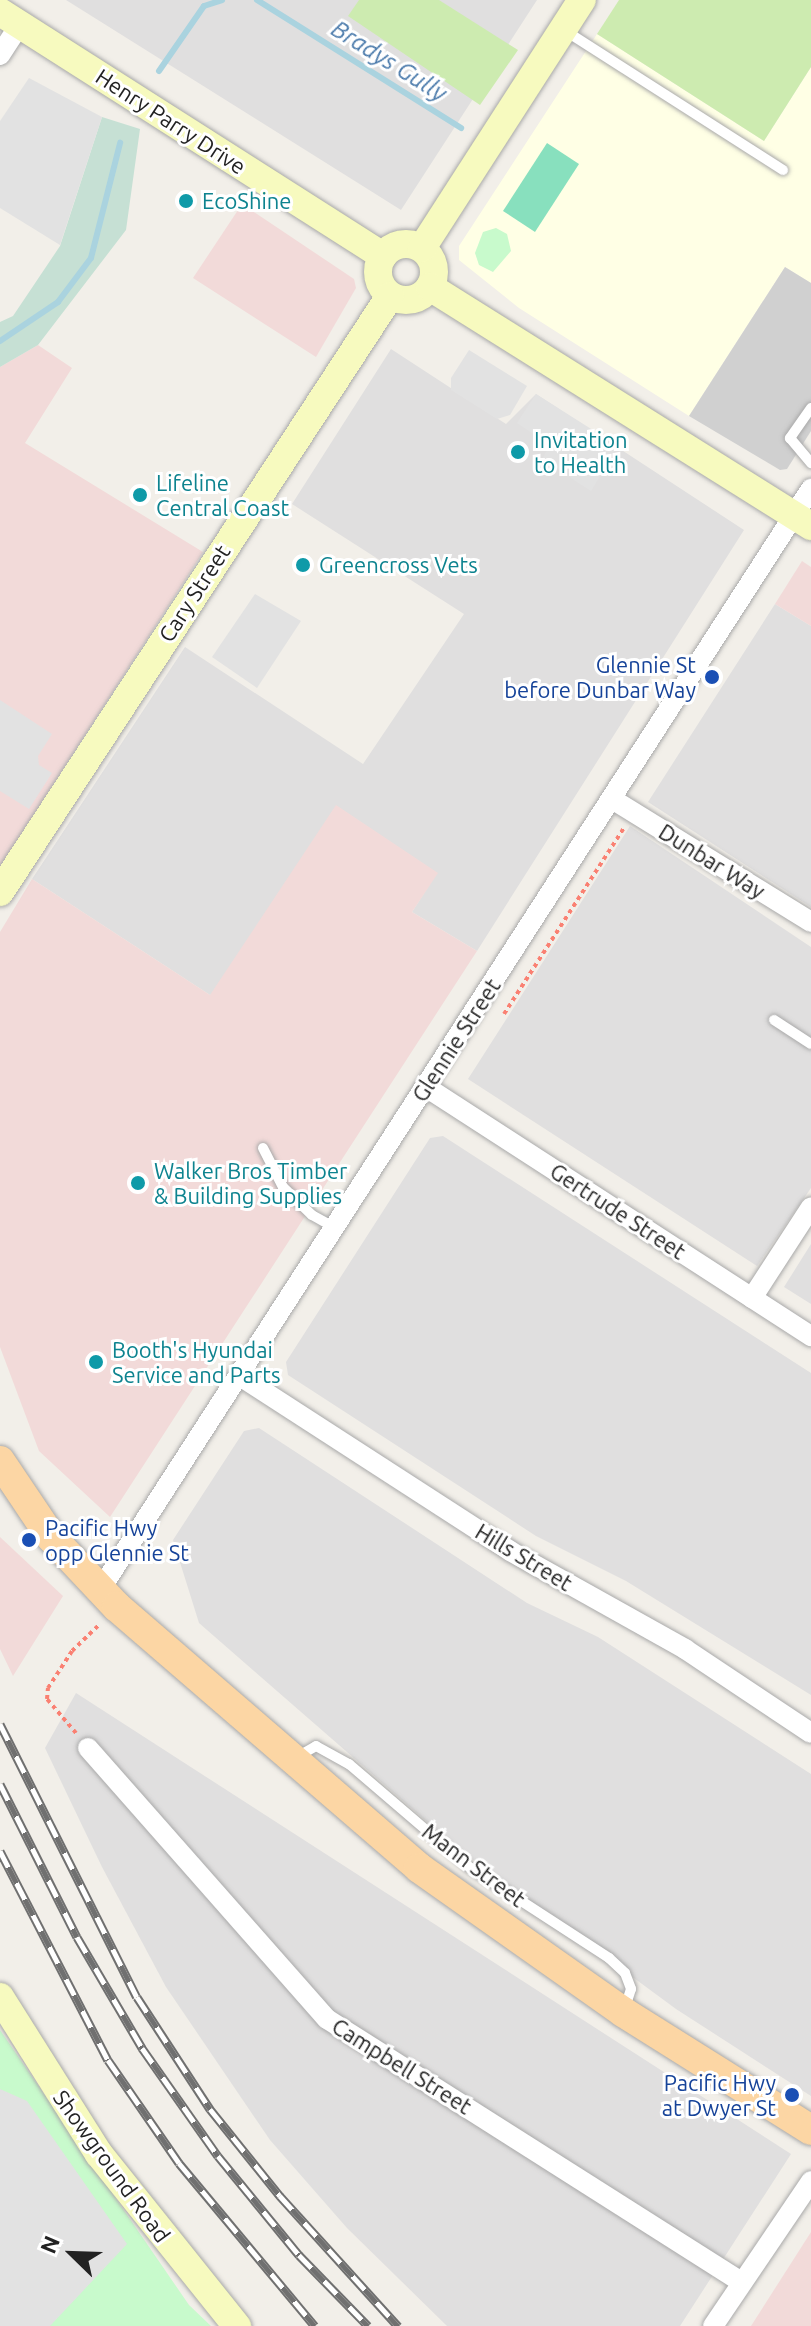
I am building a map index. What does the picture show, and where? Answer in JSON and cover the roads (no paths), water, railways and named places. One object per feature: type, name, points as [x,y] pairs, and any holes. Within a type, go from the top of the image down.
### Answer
[{"type":"main road","name":"Mann Street","points":[[0,1461],[38,1519],[108,1598],[293,1761],[457,1897],[623,2012],[811,2130]]},
{"type":"street","points":[[422,248],[582,0]]},
{"type":"street","points":[[0,55],[10,18]]},
{"type":"street","name":"Henry Parry Drive","points":[[10,18],[383,256]]},
{"type":"street","points":[[405,243],[422,248],[433,261],[430,287],[408,300],[390,296],[379,282],[383,256],[405,243]]},
{"type":"street","points":[[430,287],[802,520]]},
{"type":"street","name":"Cary Street","points":[[0,892],[390,296]]},
{"type":"street","name":"Glennie Street","points":[[108,1598],[240,1376],[335,1228],[612,799],[802,520],[811,489]]},
{"type":"street","name":"Dunbar Way","points":[[612,799],[811,922]]},
{"type":"street","name":"Gertrude Street","points":[[426,1087],[811,1336]]},
{"type":"street","points":[[752,1298],[811,1207]]},
{"type":"street","name":"Hills Street","points":[[240,1376],[510,1551],[685,1649],[811,1733]]},
{"type":"street","name":"Campbell Street","points":[[88,1748],[327,2019],[742,2282]]},
{"type":"street","name":"Showground Road","points":[[0,1997],[99,2154],[237,2326]]},
{"type":"street","points":[[713,2326],[811,2181]]},
{"type":"lane","points":[[563,29],[783,170]]},
{"type":"lane","points":[[811,408],[790,438],[811,463]]},
{"type":"lane","points":[[774,1020],[811,1044]]},
{"type":"lane","points":[[263,1148],[283,1187],[312,1215],[335,1228]]},
{"type":"waterway","name":"Bradys Gully","points":[[159,71],[204,6],[222,0]]},
{"type":"waterway","name":"Bradys Gully","points":[[257,0],[461,128]]},
{"type":"waterway","name":"Bradys Gully","points":[[0,341],[58,302],[91,258],[120,143]]},
{"type":"railway","points":[[0,1724],[137,1997],[210,2109],[280,2196],[398,2326]]},
{"type":"railway","points":[[0,1784],[77,1937],[142,2048],[218,2156],[299,2255],[368,2326]]},
{"type":"railway","points":[[0,1851],[108,2060],[179,2163],[315,2326]]},
{"type":"place","name":"EcoShine","points":[[186,201]]},
{"type":"place","name":"Invitation to Health","points":[[518,452]]},
{"type":"place","name":"Lifeline Central Coast","points":[[140,495]]},
{"type":"place","name":"Greencross Vets","points":[[303,565]]},
{"type":"place","name":"Glennie St before Dunbar Way","points":[[712,677]]},
{"type":"place","name":"Walker Bros Timber & Building Supplies","points":[[138,1183]]},
{"type":"place","name":"Booth's Hyundai Service and Parts","points":[[96,1362]]},
{"type":"place","name":"Pacific Hwy opp Glennie St","points":[[29,1540]]},
{"type":"place","name":"Pacific Hwy at Dwyer St","points":[[792,2095]]}]
